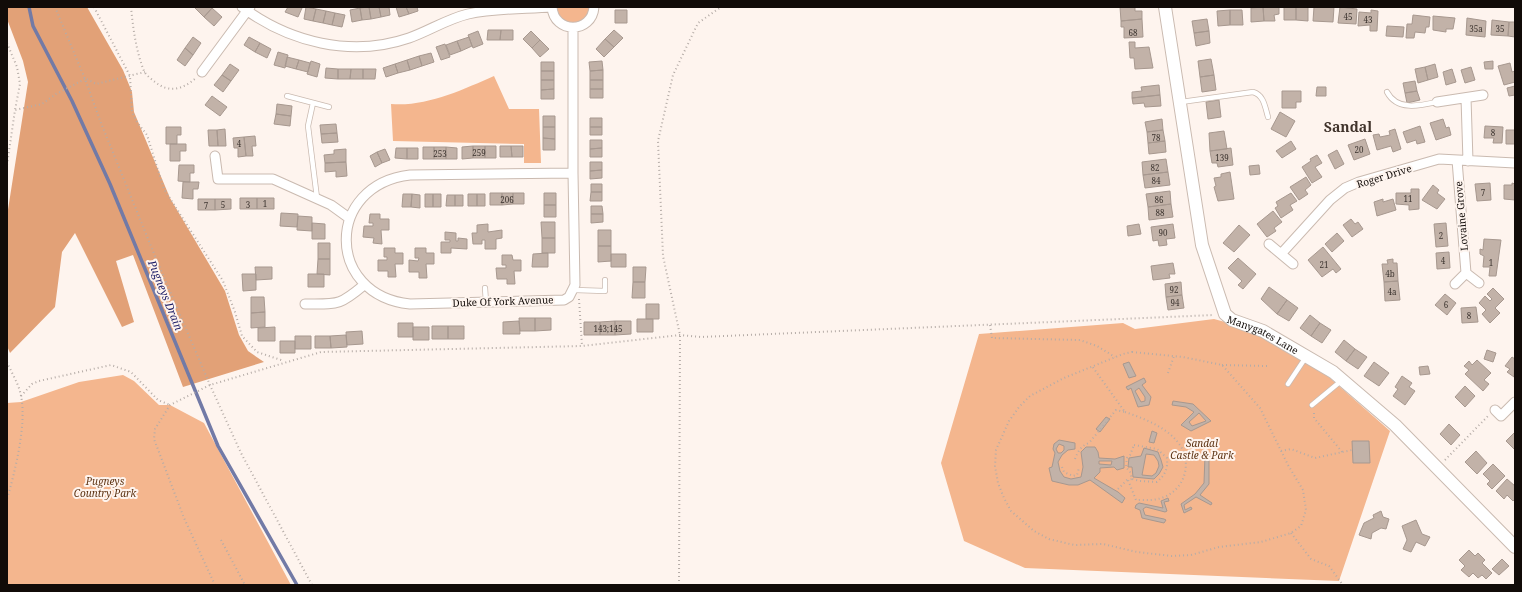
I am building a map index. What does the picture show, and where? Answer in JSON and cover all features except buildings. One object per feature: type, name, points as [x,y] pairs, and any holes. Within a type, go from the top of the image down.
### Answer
[{"type":"street","points":[[202,72],[247,8],[267,24],[288,34],[327,44],[362,47],[407,39],[452,19],[478,12],[552,7],[557,21],[567,27],[573,28],[583,26],[589,20],[594,7]]},
{"type":"street","name":"Manygates Lane","points":[[1165,7],[1202,245],[1225,314],[1232,320],[1263,331],[1333,372],[1395,425],[1515,547]]},
{"type":"street","points":[[573,28],[574,290]]},
{"type":"street","points":[[1437,102],[1483,95]]},
{"type":"street","points":[[1466,98],[1468,161]]},
{"type":"street","points":[[216,156],[218,179],[273,179],[317,198],[336,208],[349,218]]},
{"type":"street","name":"Roger Drive","points":[[1281,254],[1330,200],[1345,188],[1359,182],[1440,159],[1515,163]]},
{"type":"street","name":"Lovaine Grove","points":[[1456,160],[1466,273]]},
{"type":"street","name":"Duke Of York Avenue","points":[[573,174],[397,176],[374,187],[364,195],[356,205],[349,218],[346,238],[347,253],[356,275],[364,285],[375,294],[398,303],[564,300],[569,297],[574,290]]},
{"type":"street","points":[[1269,244],[1293,264]]},
{"type":"street","points":[[1455,284],[1466,273],[1479,283]]},
{"type":"street","points":[[305,304],[337,304],[345,301],[364,285]]},
{"type":"street","points":[[1495,410],[1501,416],[1515,402]]},
{"type":"lane","points":[[1180,102],[1253,92],[1262,98],[1268,117]]},
{"type":"lane","points":[[1387,92],[1393,100],[1404,106],[1437,102]]},
{"type":"lane","points":[[287,96],[329,107]]},
{"type":"lane","points":[[313,103],[308,126],[317,198]]},
{"type":"lane","points":[[574,290],[605,291],[606,280]]},
{"type":"lane","points":[[485,288],[486,302]]},
{"type":"lane","points":[[1288,384],[1306,356]]},
{"type":"lane","points":[[1312,405],[1342,380]]},
{"type":"path","points":[[55,7],[145,232],[210,385],[241,453],[312,585]]},
{"type":"path","points":[[94,7],[130,76],[132,112],[136,122],[147,135],[164,189],[223,282],[235,312],[242,336],[257,352],[285,362]]},
{"type":"path","points":[[131,7],[136,38],[145,72],[163,88],[176,89],[188,85],[202,72]]},
{"type":"path","points":[[679,585],[680,335],[663,256],[658,141],[673,75],[698,23],[721,7]]},
{"type":"path","points":[[7,42],[16,66],[20,84],[7,165]]},
{"type":"path","points":[[85,79],[96,84],[145,72]]},
{"type":"path","points":[[15,110],[42,104],[56,94],[85,79]]},
{"type":"path","points":[[574,290],[580,302],[582,346]]},
{"type":"path","points":[[215,585],[184,518],[154,439],[155,429],[170,405],[210,385],[321,352],[582,346],[680,335],[701,337],[1225,314]]},
{"type":"path","points":[[990,325],[992,338],[1080,340],[1097,346],[1115,357]]},
{"type":"path","points":[[1222,366],[1260,408],[1297,482],[1303,490],[1306,501],[1304,519],[1301,526],[1291,533],[1261,542],[1219,547],[1205,553],[1172,556],[1138,552],[1102,544],[1074,545],[1049,539],[1023,523],[1011,511],[998,483],[995,466],[996,450],[1001,436],[1019,406],[1030,396],[1092,366],[1132,352],[1174,356],[1222,366],[1267,366]]},
{"type":"path","points":[[1168,373],[1174,356]]},
{"type":"path","points":[[7,362],[21,396],[22,426],[13,478],[7,499]]},
{"type":"path","points":[[21,396],[32,384],[39,381],[111,366],[131,372],[158,400],[170,405]]},
{"type":"path","points":[[1092,366],[1125,412]]},
{"type":"path","points":[[1317,409],[1313,413],[1314,418],[1343,452]]},
{"type":"path","points":[[1075,459],[1078,451],[1083,445],[1089,443],[1116,410],[1151,422],[1167,432],[1180,445],[1186,460],[1185,473],[1180,483],[1170,493],[1164,497],[1150,500],[1136,500],[1128,480]]},
{"type":"path","points":[[1436,468],[1495,410]]},
{"type":"path","points":[[1134,445],[1157,449],[1167,458],[1168,466],[1164,476],[1157,482],[1140,481],[1131,478],[1130,472],[1126,467],[1127,458],[1130,455],[1134,445]]},
{"type":"path","points":[[1281,451],[1291,449],[1315,458],[1352,450]]},
{"type":"path","points":[[1062,467],[1064,472],[1073,476],[1077,475],[1079,468]]},
{"type":"path","points":[[1118,489],[1131,478]]},
{"type":"path","points":[[1291,533],[1311,559],[1329,566],[1343,585]]},
{"type":"path","points":[[220,540],[245,585]]},
{"type":"green space","points":[[552,7],[594,7],[592,16],[567,27]]},
{"type":"green space","points":[[494,76],[509,109],[539,109],[541,163],[524,163],[524,144],[393,141],[391,104],[417,103],[431,100],[457,92]]},
{"type":"green space","name":"Sandal Castle & Park","points":[[1214,319],[1247,328],[1322,371],[1390,431],[1339,581],[1025,568],[964,541],[941,463],[979,334],[1123,323],[1135,329]]},
{"type":"green space","name":"Pugneys Country Park","points":[[123,375],[134,381],[159,405],[170,405],[204,423],[291,585],[7,585],[7,403],[21,402],[79,382]]},
{"type":"shaded area","points":[[7,7],[87,7],[123,70],[132,92],[134,112],[170,198],[225,291],[239,335],[248,351],[264,362],[183,387],[133,255],[116,261],[134,322],[122,327],[75,233],[62,252],[55,307],[10,353],[7,346],[7,216],[28,82],[23,61],[7,19]]},
{"type":"waterway","name":"Pugneys Drain","points":[[29,7],[33,26],[72,101],[110,184],[218,446],[297,585]]},
{"type":"district","name":"Sandal","points":[[1348,126]]}]
